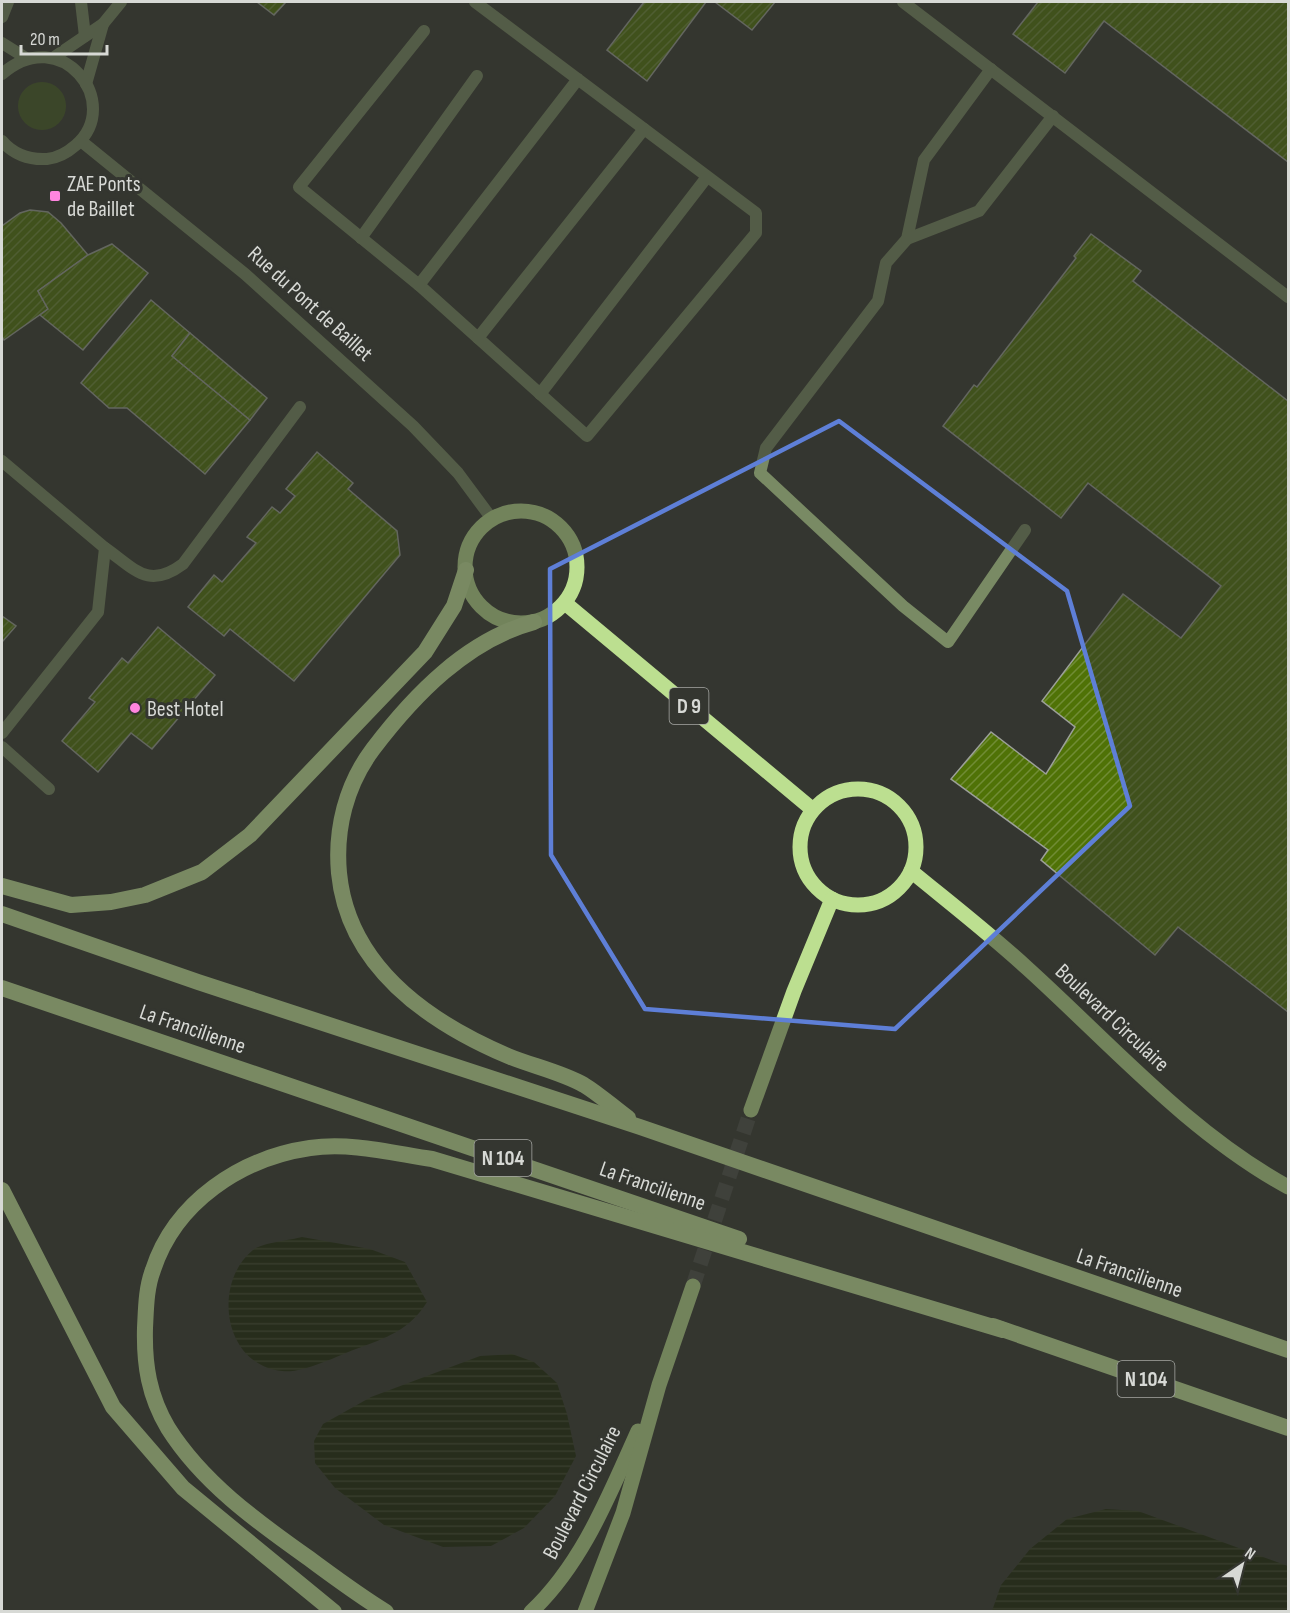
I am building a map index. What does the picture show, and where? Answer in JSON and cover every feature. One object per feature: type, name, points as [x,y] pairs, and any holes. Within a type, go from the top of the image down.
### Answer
[{"type":"highway","points":[[2,886],[71,905],[101,903],[145,895],[202,872],[250,835],[425,652],[454,606],[466,570]]},
{"type":"highway","points":[[534,622],[502,633],[469,652],[406,711],[368,756],[347,798],[337,844],[342,897],[364,951],[408,998],[462,1035],[584,1085],[640,1127]]},
{"type":"highway","name":"La Francilienne","points":[[2,914],[198,982],[640,1127],[1288,1350]]},
{"type":"highway","name":"La Francilienne","points":[[2,988],[1288,1428]]},
{"type":"highway","points":[[386,1611],[273,1533],[218,1487],[188,1457],[152,1396],[144,1361],[146,1301],[153,1270],[165,1241],[182,1216],[237,1170],[270,1157],[311,1148],[351,1147],[432,1159],[1003,1330]]},
{"type":"highway","points":[[2,1190],[113,1407],[183,1488],[333,1611]]},
{"type":"main road","points":[[516,510],[535,512],[552,519],[566,532],[575,549],[578,568],[574,586],[565,603],[552,614],[534,622],[513,623],[488,612],[474,598],[466,570],[466,555],[472,539],[482,525],[492,519],[516,510]]},
{"type":"main road","name":"D 9","points":[[565,603],[812,809]]},
{"type":"main road","points":[[864,788],[881,793],[897,803],[909,818],[915,835],[916,853],[911,871],[901,887],[885,899],[866,906],[846,905],[832,899],[812,884],[802,867],[799,847],[802,827],[812,809],[828,796],[845,789],[864,788]]},
{"type":"main road","name":"Boulevard Circulaire","points":[[911,871],[1026,967],[1208,1134],[1252,1167],[1288,1187]]},
{"type":"main road","points":[[751,1110],[794,991],[832,899]]},
{"type":"main road","name":"Boulevard Circulaire","points":[[585,1611],[623,1513],[659,1384],[693,1286]]},
{"type":"main road","name":"Boulevard Circulaire","points":[[531,1611],[560,1581],[578,1554],[659,1384]]},
{"type":"street","points":[[2,17],[8,2]]},
{"type":"street","points":[[81,2],[86,36]]},
{"type":"street","points":[[53,58],[103,24],[121,2]]},
{"type":"street","points":[[424,31],[299,187],[419,285],[587,436],[756,233],[756,213],[475,2]]},
{"type":"street","points":[[903,2],[1288,297]]},
{"type":"street","points":[[86,84],[103,24]]},
{"type":"street","points":[[2,43],[26,58],[53,58],[77,71],[86,84],[91,98],[92,113],[81,141],[68,152],[52,159],[34,160],[18,155],[2,144]]},
{"type":"street","points":[[2,74],[26,58]]},
{"type":"street","points":[[991,69],[924,160],[907,238],[886,263],[878,301],[766,448],[760,474],[903,606],[948,642],[1025,530]]},
{"type":"street","points":[[361,238],[477,76]]},
{"type":"street","points":[[419,285],[578,79]]},
{"type":"street","points":[[907,238],[979,211],[1053,116]]},
{"type":"street","points":[[478,338],[644,129]]},
{"type":"street","name":"Rue du Pont de Baillet","points":[[81,141],[245,274],[413,426],[458,473],[492,519]]},
{"type":"street","points":[[540,394],[707,177]]},
{"type":"street","points":[[2,461],[105,548],[145,576],[166,576],[183,564],[300,407]]},
{"type":"street","points":[[2,733],[98,612],[105,548]]},
{"type":"street","points":[[2,747],[49,789]]},
{"type":"highlighted area","points":[[839,421],[1067,591],[1130,806],[895,1029],[645,1009],[551,855],[550,569]]},
{"type":"green space","points":[[37,82],[47,82],[59,89],[66,101],[66,111],[59,123],[47,130],[37,130],[22,119],[18,111],[18,101],[29,86]]},
{"type":"shaded area","points":[[302,1237],[370,1249],[405,1262],[427,1302],[413,1320],[396,1332],[319,1364],[290,1371],[262,1365],[247,1354],[236,1339],[230,1321],[229,1301],[232,1282],[240,1264],[253,1250]]},
{"type":"shaded area","points":[[512,1354],[534,1362],[557,1383],[567,1414],[576,1456],[555,1496],[524,1528],[491,1546],[443,1547],[384,1525],[335,1488],[315,1463],[314,1441],[323,1424],[371,1397],[480,1356]]},
{"type":"shaded area","points":[[1106,1509],[1138,1511],[1288,1566],[1288,1611],[992,1611],[1001,1585],[1030,1549],[1067,1519]]},
{"type":"building","points":[[257,2],[286,2],[274,15]]},
{"type":"building","points":[[644,2],[706,2],[647,81],[607,50]]},
{"type":"building","points":[[715,2],[775,2],[752,30]]},
{"type":"building","points":[[1038,2],[1288,2],[1288,162],[1104,21],[1065,73],[1013,34]]},
{"type":"building","points":[[30,210],[48,212],[61,223],[88,255],[38,291],[48,309],[4,340],[2,337],[2,226],[20,213]]},
{"type":"building","points":[[1091,234],[1141,271],[1133,281],[1288,401],[1288,1012],[1178,927],[1155,955],[1041,860],[1048,850],[951,779],[991,732],[1046,774],[1075,727],[1042,701],[1123,594],[1181,638],[1221,586],[1088,483],[1061,518],[943,426],[974,385],[977,387],[1076,258],[1074,256]]},
{"type":"building","points":[[112,244],[148,273],[83,350],[40,315],[48,309],[38,291],[88,255]]},
{"type":"building","points":[[151,300],[190,333],[172,356],[250,420],[205,474],[127,408],[109,408],[81,383]]},
{"type":"building","points":[[190,333],[267,398],[250,420],[172,356]]},
{"type":"building","points":[[317,452],[353,483],[348,489],[397,531],[400,555],[294,681],[230,629],[224,636],[188,607],[214,575],[222,582],[256,543],[247,537],[272,507],[280,513],[295,496],[286,489]]},
{"type":"building","points":[[2,616],[16,626],[2,642]]},
{"type":"building","points":[[158,627],[215,675],[152,749],[131,733],[98,772],[62,741],[95,702],[89,698],[122,658],[128,663]]},
{"type":"tunnel","points":[[693,1286],[751,1110]]},
{"type":"place","name":"ZAE Ponts de Baillet","points":[[55,196]]},
{"type":"place","name":"Best Hotel","points":[[135,708]]}]
